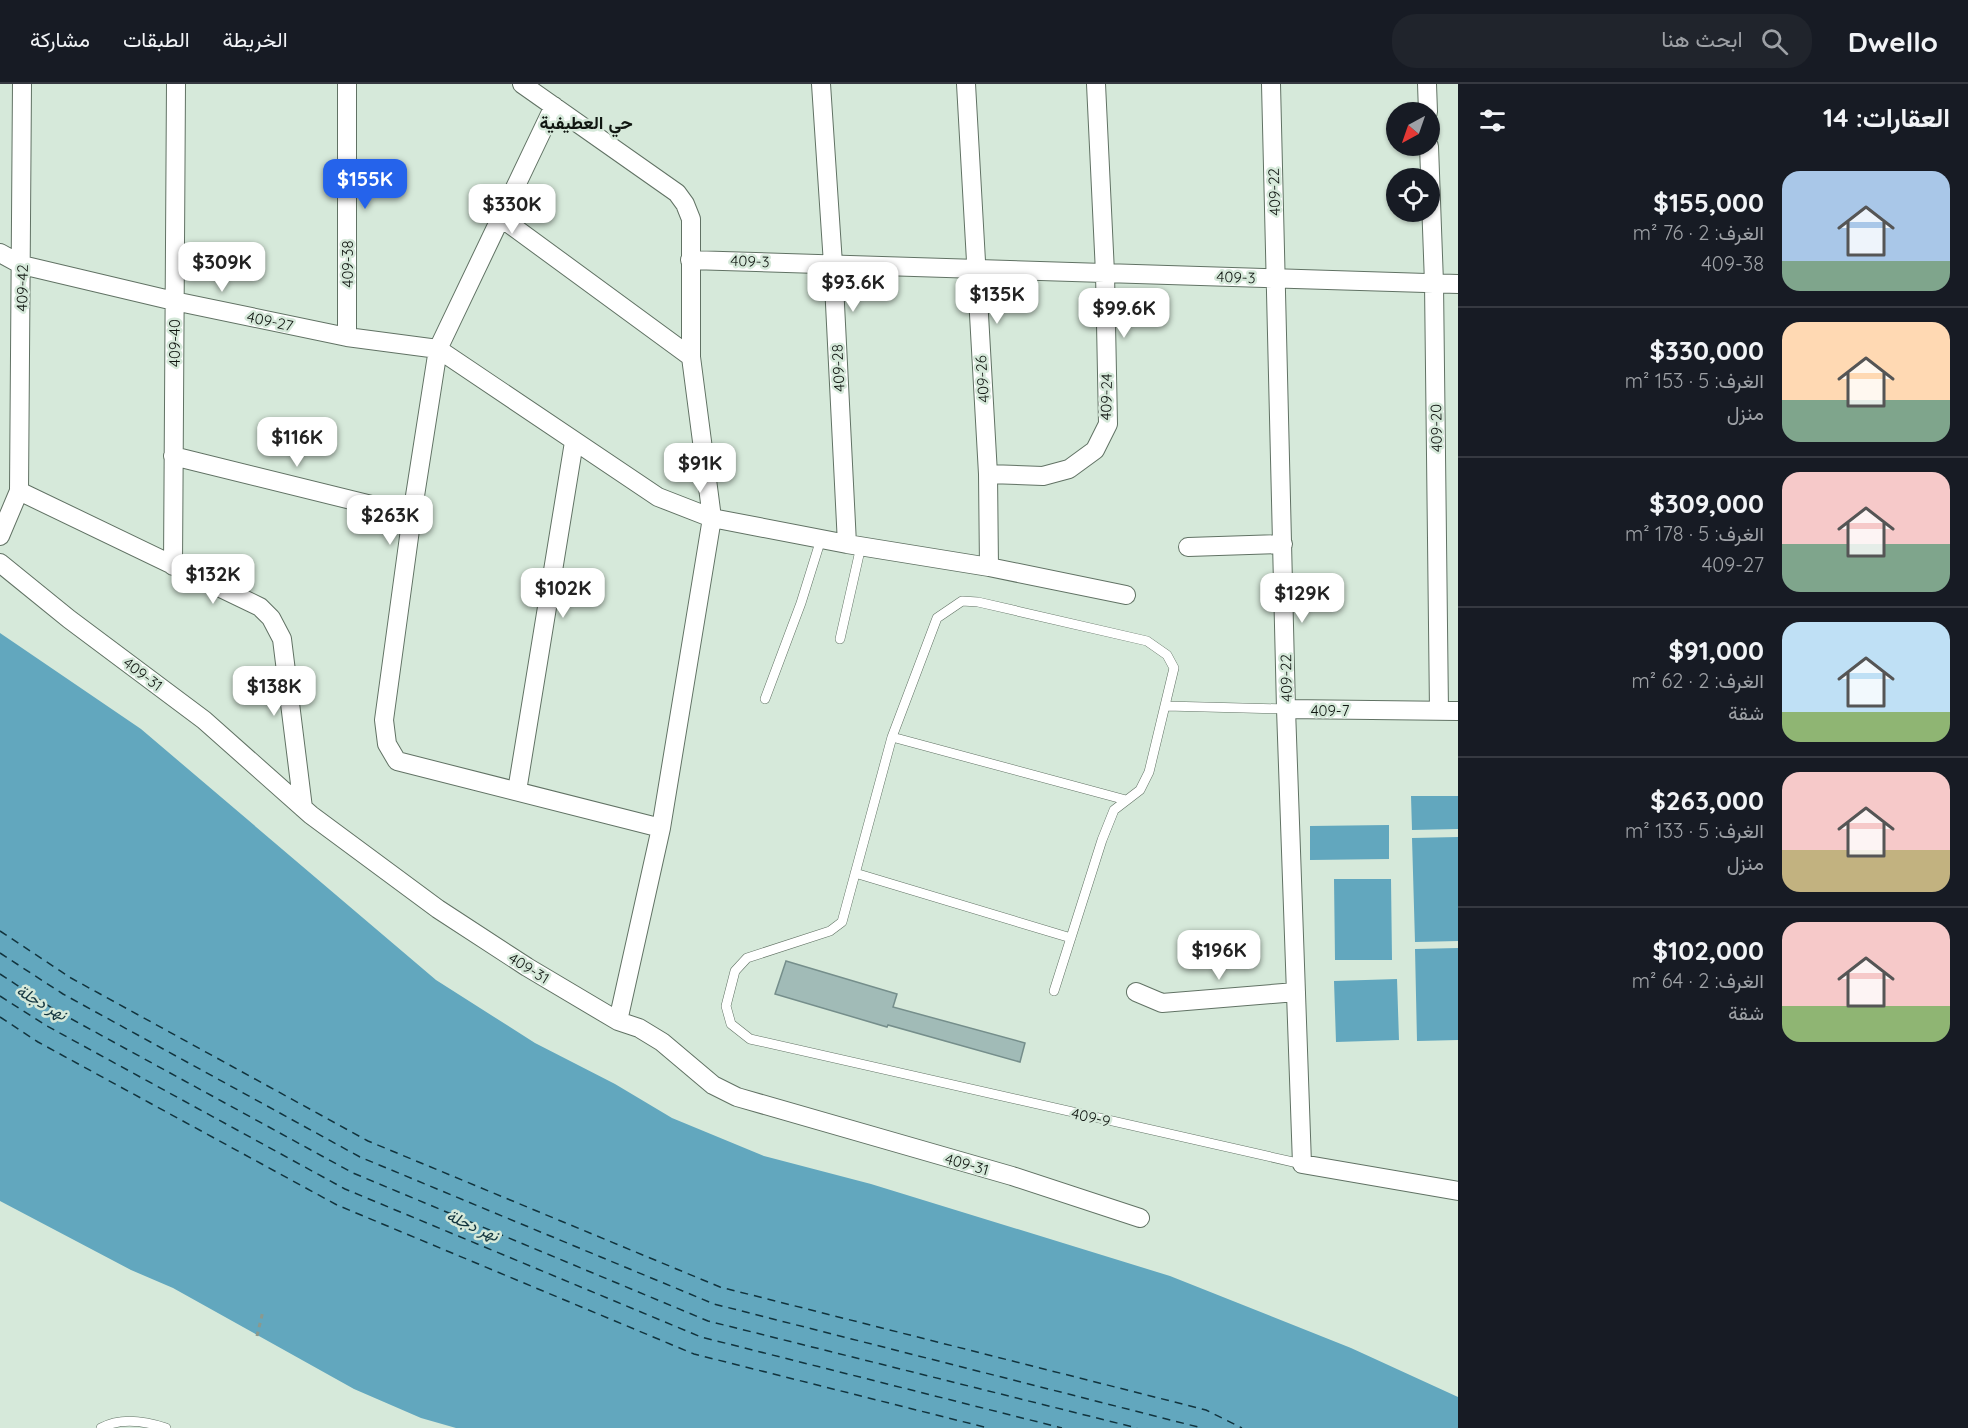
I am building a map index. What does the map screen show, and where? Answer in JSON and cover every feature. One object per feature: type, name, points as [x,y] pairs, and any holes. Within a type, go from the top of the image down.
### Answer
[{"type":"street","name":"409-42","points":[[19,491],[22,84]]},
{"type":"street","name":"409-40","points":[[172,566],[176,84]]},
{"type":"street","name":"409-38","points":[[347,84],[347,337]]},
{"type":"street","points":[[522,84],[677,193],[685,204],[691,219],[691,357],[712,518],[661,828],[618,1021]]},
{"type":"street","name":"409-28","points":[[820,84],[854,545]]},
{"type":"street","name":"409-26","points":[[966,84],[988,474],[989,567]]},
{"type":"street","name":"409-24","points":[[988,474],[1043,476],[1070,469],[1095,450],[1108,424],[1105,273],[1096,84]]},
{"type":"street","name":"409-22","points":[[1271,84],[1286,710],[1302,1164]]},
{"type":"street","points":[[1427,84],[1428,102]]},
{"type":"street","points":[[555,106],[438,350],[412,515],[384,720],[387,744],[397,761],[661,828]]},
{"type":"street","name":"409-20","points":[[1429,156],[1434,283],[1439,711]]},
{"type":"street","points":[[500,217],[691,357]]},
{"type":"street","name":"409-27","points":[[0,254],[22,265],[174,301],[347,337],[438,350]]},
{"type":"street","name":"409-3","points":[[690,260],[1458,284]]},
{"type":"street","points":[[438,350],[658,497],[712,518],[854,545],[989,567],[1126,595]]},
{"type":"street","points":[[517,791],[574,442]]},
{"type":"street","points":[[174,456],[412,515]]},
{"type":"street","points":[[0,536],[19,491],[260,607],[271,618],[282,639],[303,808]]},
{"type":"street","points":[[1188,547],[1282,544]]},
{"type":"street","name":"409-31","points":[[0,562],[69,619],[204,720],[303,808],[438,909],[527,967],[618,1021],[639,1029],[662,1042],[713,1085],[737,1097],[1012,1176],[1140,1218]]},
{"type":"street","name":"409-7","points":[[1286,710],[1458,711]]},
{"type":"street","points":[[1136,992],[1162,1003],[1296,992]]},
{"type":"street","name":"409-9","points":[[1302,1164],[1458,1191]]},
{"type":"lane","points":[[765,699],[801,603],[821,539]]},
{"type":"lane","points":[[840,639],[854,545]]},
{"type":"lane","points":[[1054,991],[1071,938],[1102,840],[1114,810],[1140,790],[1149,772],[1174,668],[1167,655],[1147,641],[978,602],[962,601],[937,618],[892,737],[855,873],[1071,938]]},
{"type":"lane","name":"409-7","points":[[1166,706],[1286,710]]},
{"type":"lane","points":[[892,737],[1126,800]]},
{"type":"lane","name":"409-9","points":[[855,873],[842,922],[830,931],[747,958],[735,971],[726,1006],[731,1024],[750,1039],[1302,1164]]},
{"type":"lane","points":[[101,1428],[132,1421],[146,1422],[166,1428]]},
{"type":"path","points":[[257,1336],[263,1311]]},
{"type":"water","name":"نهر دجلة","points":[[0,633],[141,729],[436,980],[535,1043],[615,1084],[672,1118],[764,1156],[871,1184],[1170,1276],[1351,1348],[1458,1397],[1458,1428],[456,1428],[421,1418],[354,1389],[173,1288],[131,1270],[0,1201]]},
{"type":"water","points":[[1411,796],[1458,796],[1458,829],[1412,830]]},
{"type":"water","points":[[1389,825],[1389,859],[1310,860],[1310,826]]},
{"type":"water","points":[[1458,837],[1458,941],[1415,942],[1412,838]]},
{"type":"water","points":[[1334,879],[1391,879],[1392,960],[1335,960]]},
{"type":"water","points":[[1458,948],[1458,1040],[1417,1041],[1415,949]]},
{"type":"water","points":[[1397,979],[1399,1040],[1336,1042],[1334,981]]},
{"type":"building","points":[[786,961],[897,994],[893,1007],[1025,1043],[1020,1062],[888,1025],[887,1027],[775,994]]},
{"type":"ferry route","points":[[0,931],[71,978],[368,1141],[720,1287],[1206,1410],[1242,1428]]},
{"type":"ferry route","points":[[0,953],[63,994],[360,1157],[714,1304],[1202,1428]]},
{"type":"ferry route","points":[[0,974],[55,1010],[353,1173],[708,1321],[1137,1428]]},
{"type":"ferry route","points":[[0,996],[47,1026],[345,1189],[701,1337],[1062,1428]]},
{"type":"ferry route","points":[[0,1017],[38,1042],[337,1205],[694,1354],[988,1428]]},
{"type":"district","name":"حي العطيفية","points":[[586,122]]}]
